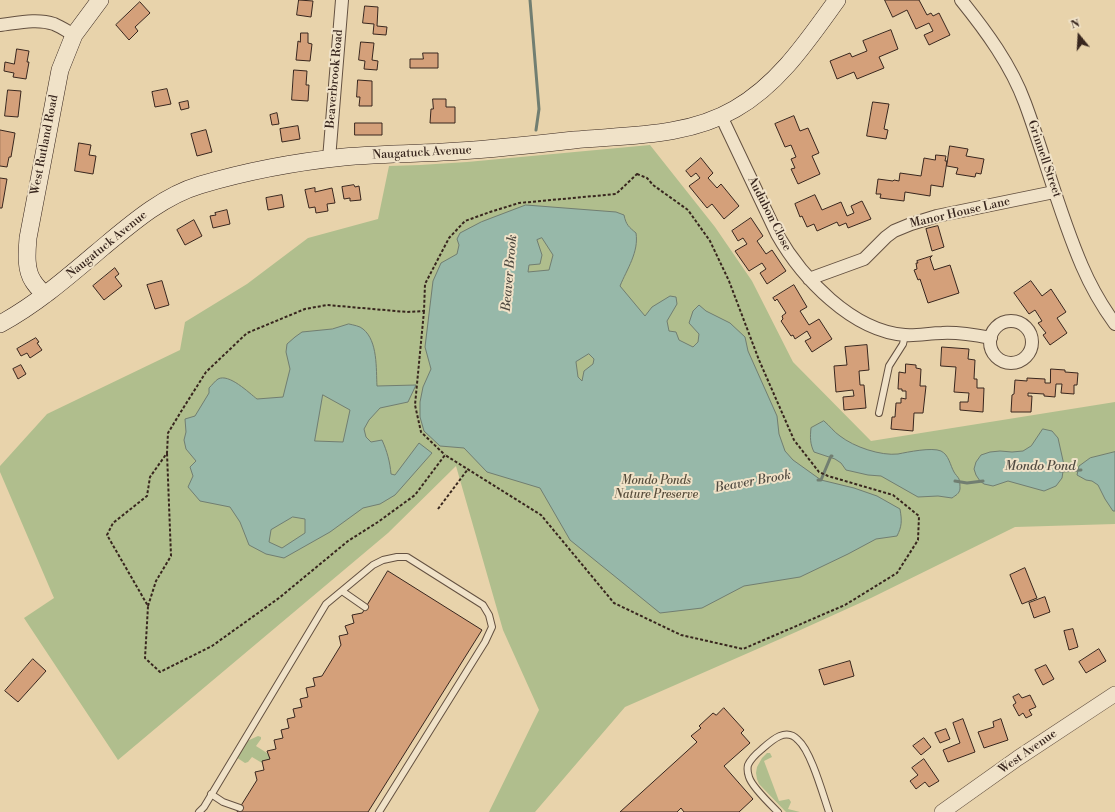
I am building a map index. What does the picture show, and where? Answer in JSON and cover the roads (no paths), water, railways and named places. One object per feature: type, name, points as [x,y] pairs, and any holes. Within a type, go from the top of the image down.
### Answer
[{"type":"main road","name":"West Rutland Road","points":[[45,295],[33,282],[30,274],[27,255],[28,238],[60,70],[74,35],[100,0]]},
{"type":"main road","name":"Naugatuck Avenue","points":[[0,324],[15,316],[45,295],[131,224],[175,195],[198,186],[289,164],[329,159],[464,151],[652,134],[685,129],[705,123],[735,109],[763,90],[779,75],[797,54],[837,0]]},
{"type":"street","name":"Beaverbrook Road","points":[[329,159],[342,0]]},
{"type":"street","name":"Grinnell Street","points":[[961,0],[979,23],[1006,64],[1024,102],[1054,192],[1082,266],[1104,308],[1115,324]]},
{"type":"street","points":[[0,25],[34,21],[44,22],[53,24],[74,35]]},
{"type":"street","name":"Audubon Close","points":[[721,116],[777,234],[789,254],[821,292],[868,326],[886,332],[905,335],[943,333],[965,334],[991,338]]},
{"type":"street","name":"Manor House Lane","points":[[809,279],[864,260],[886,237],[894,231],[911,224],[938,216],[1054,192]]},
{"type":"street","name":"West Avenue","points":[[942,812],[1018,758],[1115,694]]},
{"type":"lane","points":[[879,413],[889,366],[903,344],[905,335]]},
{"type":"lane","points":[[199,812],[212,794],[326,604],[373,565],[390,558],[407,557],[483,605],[489,615],[492,627],[485,642],[379,812]]},
{"type":"lane","points":[[342,590],[366,606]]},
{"type":"lane","points":[[778,812],[751,783],[748,776],[748,766],[753,757],[771,740],[787,734],[797,738],[805,748],[829,812]]},
{"type":"lane","points":[[212,794],[222,802],[240,808]]},
{"type":"water","points":[[526,205],[616,212],[624,215],[628,226],[636,233],[636,247],[632,260],[620,286],[645,316],[652,307],[670,296],[676,297],[677,304],[667,321],[669,331],[676,332],[679,340],[693,347],[698,342],[699,334],[689,323],[693,311],[699,305],[706,311],[730,323],[745,337],[748,351],[777,416],[779,434],[785,451],[793,460],[821,480],[854,488],[877,496],[900,509],[901,523],[897,536],[876,539],[800,577],[744,586],[702,608],[660,613],[570,540],[540,488],[487,472],[464,448],[440,446],[424,431],[420,417],[420,402],[423,387],[431,369],[425,347],[433,281],[441,263],[457,254],[459,245],[457,239],[460,233],[481,222]],"holes":[[[542,238],[553,255],[549,270],[528,272],[529,265],[540,264],[542,255],[537,240]],[[589,354],[594,359],[593,364],[584,371],[582,381],[578,377],[576,362]]]},
{"type":"water","points":[[349,324],[360,327],[368,334],[374,348],[377,386],[416,385],[408,402],[380,408],[369,420],[364,429],[366,437],[371,442],[382,440],[388,457],[391,474],[395,475],[419,443],[432,453],[395,495],[380,504],[363,508],[330,532],[284,558],[266,554],[249,545],[240,522],[230,507],[200,501],[188,487],[193,476],[190,467],[196,461],[186,449],[184,440],[186,432],[185,419],[195,416],[209,393],[209,388],[218,379],[228,379],[239,384],[257,399],[283,397],[290,369],[286,352],[287,344],[302,332],[332,329]],"holes":[[[323,395],[350,410],[343,442],[315,441]],[[293,517],[305,519],[305,533],[282,548],[269,542],[271,530]]]},
{"type":"water","points":[[824,421],[836,433],[846,440],[868,450],[884,454],[898,454],[926,450],[941,451],[948,458],[959,479],[959,492],[952,498],[938,496],[918,497],[881,476],[868,475],[846,470],[841,463],[835,459],[814,452],[810,434],[811,428]]},
{"type":"water","name":"Mondo Pond","points":[[1043,429],[1052,431],[1058,438],[1064,465],[1062,478],[1056,486],[1044,491],[1008,481],[993,486],[984,484],[980,481],[974,469],[976,462],[981,455],[1000,451],[1023,451],[1031,446]]},
{"type":"water","points":[[1115,452],[1115,511],[1113,511],[1098,485],[1077,475],[1079,466],[1090,458]]},
{"type":"waterway","name":"Beaver Brook","points":[[530,0],[539,109],[536,130]]},
{"type":"waterway","name":"Beaver Brook","points":[[818,480],[821,480],[832,456]]},
{"type":"waterway","name":"Beaver Brook","points":[[1060,471],[1081,470]]},
{"type":"waterway","name":"Beaver Brook","points":[[955,481],[967,483],[983,481]]},
{"type":"park label","name":"Mondo Ponds Nature Preserve","points":[[656,488]]}]
